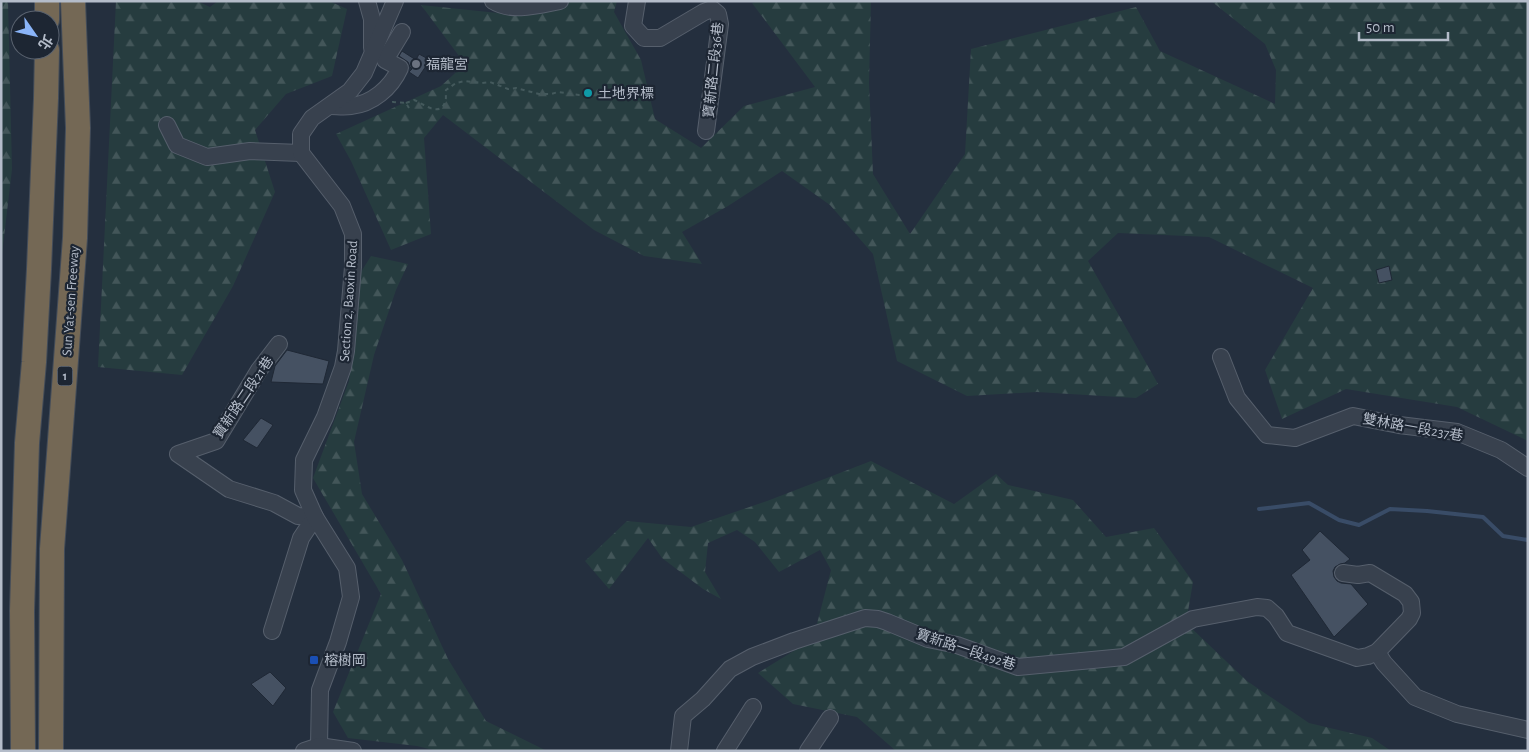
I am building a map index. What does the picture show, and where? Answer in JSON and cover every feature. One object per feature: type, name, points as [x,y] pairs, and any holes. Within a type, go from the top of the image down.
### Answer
[{"type":"highway","name":"Sun Yat-sen Freeway","points":[[51,751],[52,549],[75,238],[78,128],[73,1]]},
{"type":"highway","points":[[22,751],[22,611],[26,463],[39,269],[47,60]]},
{"type":"street","points":[[367,1],[372,19],[372,55]]},
{"type":"street","points":[[167,124],[177,145],[207,157],[250,150],[301,153],[301,134],[312,118],[350,91],[364,73],[395,1]]},
{"type":"street","points":[[493,1],[500,5],[526,7],[560,1]]},
{"type":"street","name":"寶新路二段36巷","points":[[637,1],[634,26],[644,38],[660,38],[704,12],[712,10],[718,14],[720,24],[706,131]]},
{"type":"street","points":[[330,106],[350,106],[367,103],[390,85],[400,68],[386,60],[402,32]]},
{"type":"street","name":"Section 2, Baoxin Road","points":[[301,153],[342,206],[353,234],[353,266],[343,367],[325,417],[304,460],[303,490],[315,517],[347,568],[351,597],[338,642],[320,690],[312,748]]},
{"type":"street","name":"寶新路二段21巷","points":[[279,344],[259,370],[216,441],[178,454],[229,489],[274,503],[298,516],[315,517]]},
{"type":"street","name":"雙林路一段237巷","points":[[1221,357],[1236,398],[1267,435],[1295,438],[1353,416],[1399,425],[1457,432],[1501,450],[1528,468]]},
{"type":"street","points":[[272,631],[301,538],[315,517]]},
{"type":"street","points":[[1343,573],[1358,575],[1370,573],[1405,594],[1411,602],[1412,613],[1410,619],[1377,652],[1384,663],[1415,697],[1457,714],[1528,730]]},
{"type":"street","name":"寶新路一段492巷","points":[[679,751],[683,716],[703,699],[730,669],[752,657],[794,641],[864,618],[888,622],[928,639],[957,645],[1018,668],[1124,657],[1193,619],[1257,607],[1267,608],[1276,616],[1287,634],[1357,658],[1377,652]]},
{"type":"street","points":[[725,751],[753,707]]},
{"type":"street","points":[[808,751],[830,718]]},
{"type":"street","points":[[312,748],[353,751]]},
{"type":"path","points":[[406,103],[414,100],[430,108],[437,109],[445,103],[446,90],[456,83],[465,82],[490,82],[509,90],[516,88],[540,94],[558,92],[591,95]]},
{"type":"green space","points":[[1,1],[8,1],[12,169],[1,263]]},
{"type":"green space","points":[[116,1],[197,1],[210,7],[218,1],[329,1],[347,9],[332,76],[286,94],[255,130],[275,192],[233,286],[182,375],[98,367]]},
{"type":"green space","points":[[541,1],[617,1],[614,12],[641,60],[655,119],[701,148],[744,106],[815,87],[752,3],[759,1],[871,1],[869,83],[873,174],[910,234],[965,154],[971,49],[1136,7],[1160,51],[1275,104],[1276,70],[1265,44],[1211,1],[1528,1],[1528,441],[1457,407],[1346,389],[1282,419],[1265,370],[1313,288],[1209,237],[1118,233],[1088,261],[1158,384],[1136,398],[1037,392],[967,396],[897,361],[873,254],[830,205],[782,171],[728,206],[682,232],[702,264],[644,256],[594,230],[443,115],[424,138],[431,234],[391,250],[351,161],[336,134],[441,86],[465,64],[421,5],[518,15]]},
{"type":"green space","points":[[371,256],[408,264],[396,290],[374,355],[354,442],[362,494],[402,560],[448,659],[486,721],[547,751],[437,751],[417,746],[348,738],[333,712],[381,594],[313,478],[349,381],[361,272]]},
{"type":"green space","points":[[871,461],[954,504],[996,474],[1008,485],[1073,500],[1106,537],[1154,528],[1193,582],[1186,623],[1247,681],[1309,723],[1372,738],[1391,751],[896,751],[857,717],[793,704],[758,673],[813,639],[831,570],[820,550],[779,572],[755,542],[737,530],[708,543],[705,572],[721,599],[703,589],[662,558],[648,538],[609,589],[585,561],[627,521],[691,527],[767,501]]},
{"type":"building","name":"福龍宮","points":[[402,51],[416,60],[419,54],[430,60],[418,78],[409,72],[412,69],[408,62],[399,56]]},
{"type":"building","points":[[1389,266],[1392,280],[1379,283],[1376,270]]},
{"type":"building","points":[[287,350],[329,361],[323,384],[271,382],[275,366]]},
{"type":"building","points":[[261,418],[273,425],[257,448],[243,440]]},
{"type":"building","points":[[1320,531],[1350,559],[1335,567],[1333,571],[1334,577],[1341,583],[1351,584],[1368,604],[1334,637],[1291,575],[1310,560],[1302,550]]},
{"type":"building","points":[[270,672],[286,688],[273,706],[251,684]]},
{"type":"waterway","points":[[1259,509],[1309,503],[1339,520],[1359,525],[1390,509],[1483,517],[1503,536],[1528,540]]},
{"type":"place","name":"福龍宮","points":[[416,64]]},
{"type":"place","name":"土地界標","points":[[588,93]]},
{"type":"place","name":"榕樹岡","points":[[314,660]]}]
